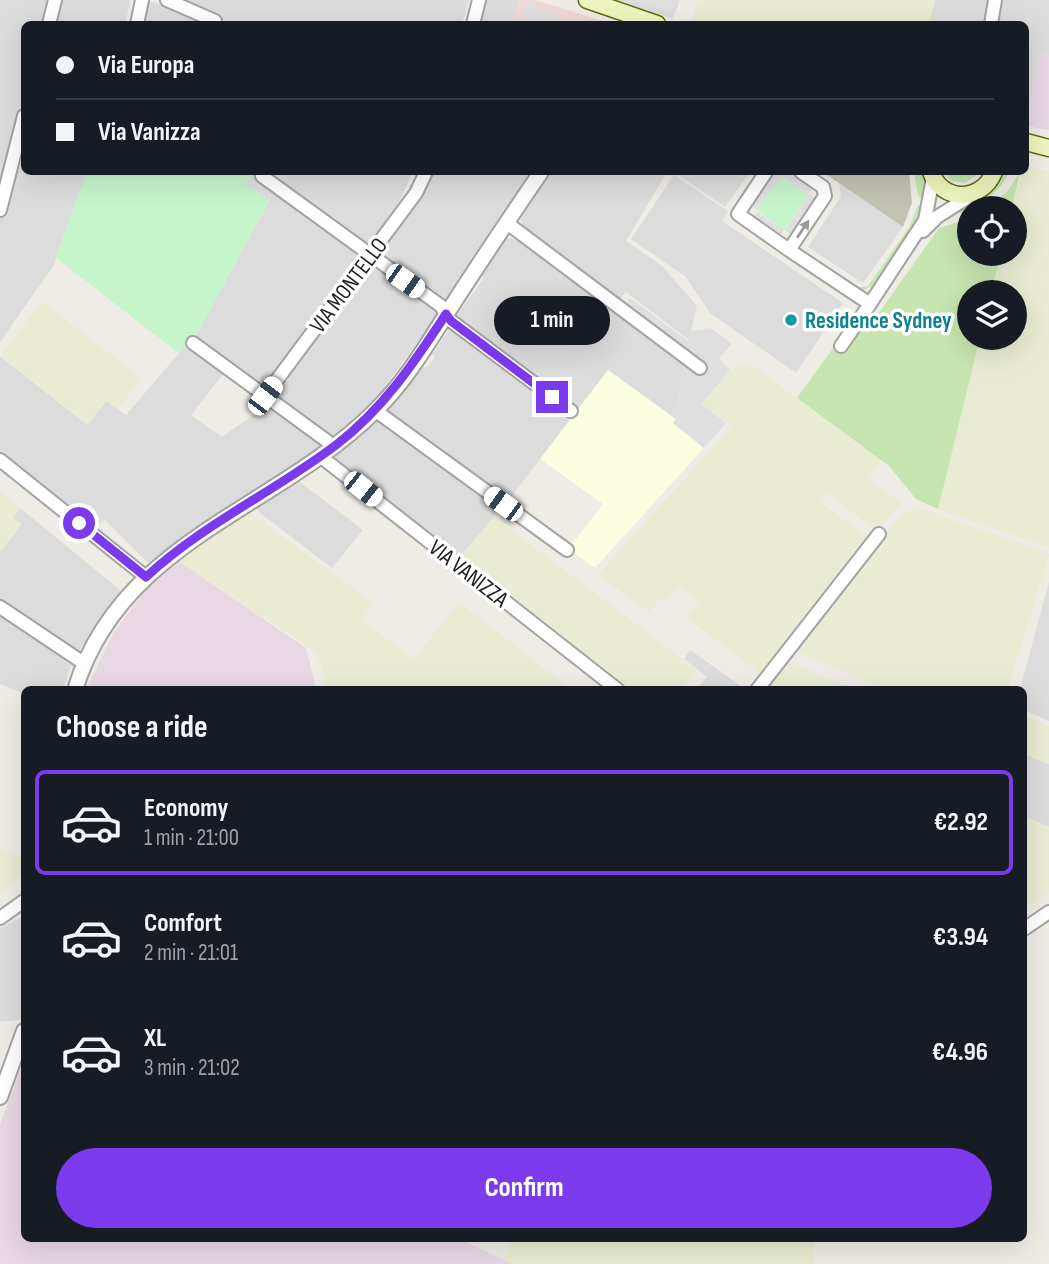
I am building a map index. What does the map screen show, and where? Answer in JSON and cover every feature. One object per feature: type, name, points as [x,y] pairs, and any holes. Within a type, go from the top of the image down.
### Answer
[{"type":"main road","points":[[587,0],[631,20]]},
{"type":"main road","points":[[1029,143],[1049,148]]},
{"type":"main road","points":[[1029,150],[1049,148]]},
{"type":"main road","points":[[932,175],[946,191],[964,196],[973,194],[988,183],[992,175]]},
{"type":"street","points":[[50,21],[55,0]]},
{"type":"street","points":[[137,21],[142,0]]},
{"type":"street","points":[[167,0],[215,21]]},
{"type":"street","points":[[473,21],[479,0]]},
{"type":"street","points":[[992,21],[995,0]]},
{"type":"street","points":[[0,210],[21,128]]},
{"type":"street","name":"VIA MONTELLO","points":[[265,396],[416,193],[425,175]]},
{"type":"street","points":[[77,686],[85,664],[114,615],[146,577],[185,543],[320,456],[376,411],[403,378],[539,175]]},
{"type":"street","points":[[764,175],[738,214],[870,304]]},
{"type":"street","points":[[789,250],[825,196],[823,187],[805,175]]},
{"type":"street","points":[[841,346],[915,238],[929,207],[932,175]]},
{"type":"street","points":[[262,176],[440,306],[462,330],[571,411]]},
{"type":"street","points":[[915,238],[937,216],[973,194]]},
{"type":"street","points":[[506,223],[700,368]]},
{"type":"street","points":[[193,343],[327,440]]},
{"type":"street","points":[[376,411],[566,550]]},
{"type":"street","name":"VIA VANIZZA","points":[[320,456],[613,686]]},
{"type":"street","points":[[0,460],[146,577]]},
{"type":"street","points":[[760,686],[878,534]]},
{"type":"street","points":[[0,607],[85,664]]},
{"type":"street","points":[[0,918],[21,903]]},
{"type":"street","points":[[1027,927],[1049,912]]},
{"type":"street","points":[[0,1097],[21,1039]]},
{"type":"shaded area","points":[[0,0],[50,0],[45,21],[21,21],[21,109],[0,190]]},
{"type":"shaded area","points":[[61,0],[131,0],[126,21],[56,21]]},
{"type":"shaded area","points":[[143,0],[197,21],[138,21]]},
{"type":"shaded area","points":[[182,0],[469,0],[463,21],[212,21]]},
{"type":"shaded area","points":[[485,0],[520,0],[513,21],[478,21]]},
{"type":"shaded area","points":[[520,0],[535,0],[603,21],[513,21]]},
{"type":"shaded area","points":[[527,0],[536,3],[535,7],[558,14],[556,21],[520,21]]},
{"type":"shaded area","points":[[612,0],[680,0],[672,19]]},
{"type":"shaded area","points":[[634,0],[667,0],[676,3],[672,13]]},
{"type":"shaded area","points":[[698,0],[935,0],[930,21],[691,21]]},
{"type":"shaded area","points":[[935,0],[988,0],[984,21],[930,21]]},
{"type":"shaded area","points":[[1002,0],[1049,0],[1049,56],[1040,54],[1029,111],[1029,21],[998,21]]},
{"type":"shaded area","points":[[1040,54],[1049,56],[1049,130],[1029,127],[1029,111]]},
{"type":"shaded area","points":[[21,153],[21,175],[86,175],[54,265],[0,342],[0,215],[5,218]]},
{"type":"shaded area","points":[[1029,168],[1049,171],[1049,547],[938,509],[977,350],[1027,350],[1027,280],[994,280],[998,266],[1027,266],[1027,196],[1015,196],[1021,175],[1029,175]]},
{"type":"shaded area","points":[[252,175],[412,175],[398,204],[370,248],[274,192],[363,256],[266,386],[259,385],[195,337],[270,200]]},
{"type":"shaded area","points":[[252,175],[286,175],[270,200],[245,185]]},
{"type":"shaded area","points":[[424,175],[529,175],[446,303],[379,255],[399,225]]},
{"type":"shaded area","points":[[548,175],[665,175],[626,241],[662,266],[697,306],[689,340],[626,292],[620,299],[523,226],[520,217]]},
{"type":"shaded area","points":[[674,175],[728,211],[722,221],[843,303],[796,373],[710,313],[685,276],[631,239]]},
{"type":"shaded area","points":[[678,175],[748,175],[725,207]]},
{"type":"shaded area","points":[[769,175],[782,176],[757,210],[749,204]]},
{"type":"shaded area","points":[[798,175],[814,186],[808,194],[782,176]]},
{"type":"shaded area","points":[[827,175],[909,175],[912,203],[903,227]]},
{"type":"shaded area","points":[[839,183],[903,227],[863,283],[808,247],[841,196]]},
{"type":"shaded area","points":[[810,194],[817,199],[792,236],[785,230]]},
{"type":"shaded area","points":[[757,212],[784,230],[779,237],[752,219]]},
{"type":"shaded area","points":[[505,239],[517,240],[685,364],[676,406],[670,415],[608,370],[579,408],[456,317],[484,278],[481,276]]},
{"type":"shaded area","points":[[372,265],[438,314],[376,399],[332,438],[275,396]]},
{"type":"shaded area","points":[[630,298],[688,341],[691,331],[711,328],[732,344],[719,358],[730,370],[701,404],[726,423],[704,448],[673,423],[676,419],[670,415],[676,406],[685,364],[624,305]]},
{"type":"shaded area","points":[[42,301],[141,378],[118,409],[106,401],[88,425],[0,356]]},
{"type":"shaded area","points":[[449,330],[570,420],[505,505],[390,418],[389,408],[419,369],[429,366],[435,357],[432,355]]},
{"type":"shaded area","points":[[186,345],[224,373],[191,415],[222,437],[268,405],[321,446],[191,530],[148,563],[104,519],[98,526],[94,526],[0,452],[0,356],[87,425],[106,401],[126,415]]},
{"type":"shaded area","points":[[749,363],[881,460],[868,481],[902,503],[876,531],[828,492],[820,502],[866,536],[760,673],[687,618],[699,601],[678,586],[665,602],[660,599],[649,612],[598,575],[732,426],[700,404],[730,370]]},
{"type":"shaded area","points":[[608,370],[676,419],[673,423],[704,448],[595,568],[568,549],[603,504],[540,459]]},
{"type":"shaded area","points":[[378,420],[497,508],[494,517],[459,558],[329,459],[353,443]]},
{"type":"shaded area","points":[[297,480],[363,530],[332,568],[259,512],[257,507]]},
{"type":"shaded area","points":[[0,492],[20,508],[13,518],[21,524],[0,552]]},
{"type":"shaded area","points":[[916,507],[1049,554],[1009,686],[878,686],[797,651],[901,515]]},
{"type":"shaded area","points":[[20,508],[119,589],[121,594],[105,610],[78,654],[0,604],[0,552],[21,525],[13,518]]},
{"type":"shaded area","points":[[249,512],[373,603],[362,620],[414,659],[459,602],[567,686],[326,686],[317,653],[177,560]]},
{"type":"shaded area","points":[[494,517],[697,670],[684,686],[625,686],[459,558]]},
{"type":"shaded area","points":[[177,560],[306,648],[315,686],[88,686],[114,632],[145,591]]},
{"type":"shaded area","points":[[1049,582],[1049,721],[1027,711],[1027,686],[1021,686]]},
{"type":"shaded area","points":[[0,615],[71,665],[64,686],[21,686],[21,693],[0,684]]},
{"type":"shaded area","points":[[690,650],[741,686],[699,686],[707,677],[684,659]]},
{"type":"shaded area","points":[[788,663],[799,666],[847,686],[763,684],[778,666]]},
{"type":"shaded area","points":[[1027,717],[1049,726],[1049,764],[1027,755]]},
{"type":"shaded area","points":[[1027,755],[1049,764],[1049,827],[1027,817]]},
{"type":"shaded area","points":[[1027,817],[1049,827],[1049,892],[1032,904],[1027,902]]},
{"type":"shaded area","points":[[0,848],[21,858],[21,874],[0,896]]},
{"type":"shaded area","points":[[21,918],[21,1019],[0,1022],[0,928]]},
{"type":"shaded area","points":[[21,1069],[21,1242],[466,1242],[513,1264],[0,1264],[0,1124]]},
{"type":"shaded area","points":[[512,1242],[814,1242],[814,1264],[513,1264],[504,1260]]},
{"type":"green space","points":[[86,175],[252,175],[246,185],[270,200],[195,337],[178,353],[55,257]]},
{"type":"green space","points":[[914,175],[924,175],[926,200],[918,196]]},
{"type":"green space","points":[[946,175],[977,175],[965,183],[952,181]]},
{"type":"green space","points":[[997,175],[1008,175],[990,196],[971,196]]},
{"type":"green space","points":[[1019,175],[1015,196],[1002,196],[1007,192]]},
{"type":"green space","points":[[781,176],[809,195],[784,230],[757,210]]},
{"type":"green space","points":[[918,205],[925,205],[918,222],[874,285],[864,290],[856,288],[868,286],[910,226]]},
{"type":"green space","points":[[957,223],[957,266],[998,266],[994,280],[957,280],[957,350],[977,350],[938,509],[916,499],[889,466],[797,398],[852,322],[868,328],[939,228]]},
{"type":"place","name":"Residence Sydney","points":[[791,320]]},
{"type":"route","points":[[79,523],[146,577],[185,543],[335,446],[376,411],[418,357],[446,314],[451,321],[552,397]]}]
